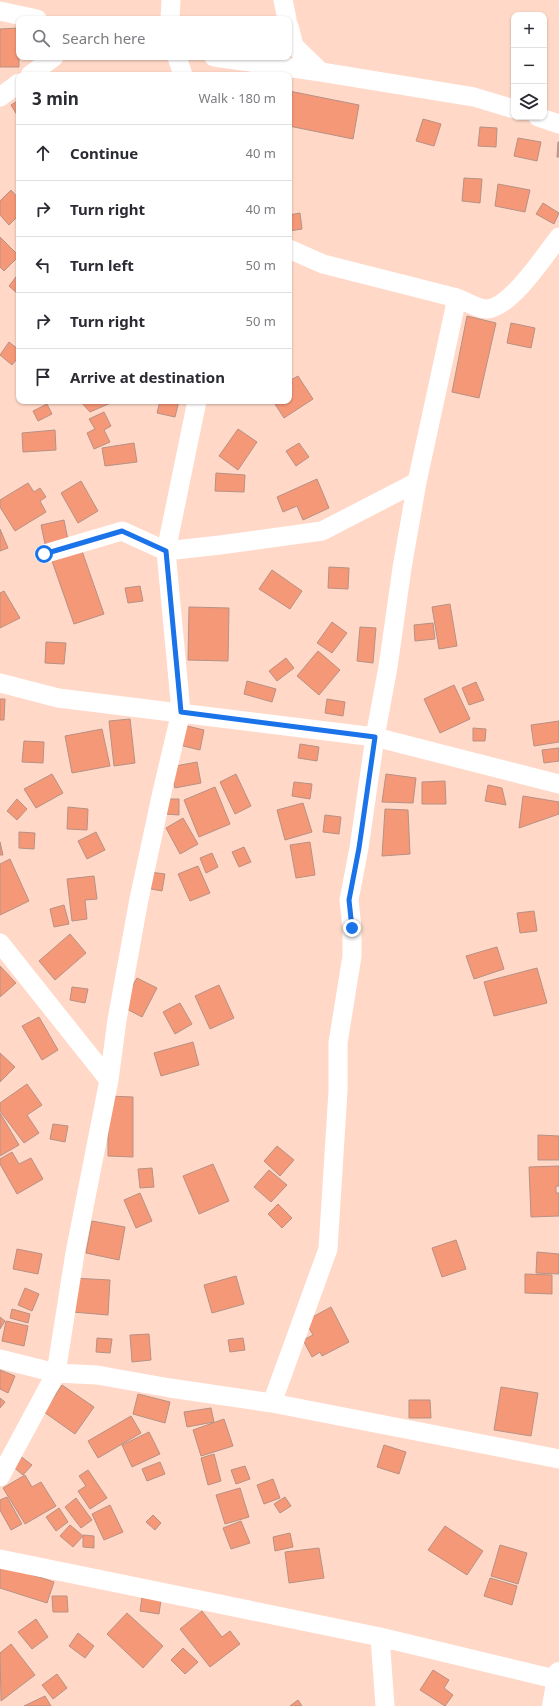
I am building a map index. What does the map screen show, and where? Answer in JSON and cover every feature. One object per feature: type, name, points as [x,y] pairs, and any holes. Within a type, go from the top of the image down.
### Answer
[{"type":"main road","points":[[553,1706],[559,1677]]},
{"type":"street","points":[[170,16],[171,0]]},
{"type":"street","points":[[283,0],[286,16]]},
{"type":"street","points":[[0,11],[23,16]]},
{"type":"street","points":[[292,38],[294,46],[321,72]]},
{"type":"street","points":[[34,72],[50,60]]},
{"type":"street","points":[[177,60],[182,72]]},
{"type":"street","points":[[235,60],[321,72],[474,97],[511,108]]},
{"type":"street","points":[[0,97],[16,85]]},
{"type":"street","points":[[547,120],[559,124]]},
{"type":"street","points":[[292,250],[323,264],[457,298],[485,309],[499,305],[515,293],[559,237]]},
{"type":"street","points":[[272,1403],[328,1249],[338,1091],[338,1043],[352,956],[352,928],[349,900],[359,848],[375,737],[388,667],[402,568],[417,482],[457,298]]},
{"type":"street","points":[[0,1477],[56,1373],[76,1252],[109,1080],[117,1020],[139,898],[181,712],[166,551],[196,404]]},
{"type":"street","points":[[44,554],[122,531],[166,551],[322,531],[417,482]]},
{"type":"street","points":[[0,683],[58,698],[375,737],[559,784]]},
{"type":"street","points":[[0,943],[109,1080]]},
{"type":"street","points":[[0,1359],[56,1373],[97,1375],[170,1388],[272,1403],[559,1458]]},
{"type":"street","points":[[0,1559],[380,1637],[559,1677]]},
{"type":"street","points":[[380,1637],[385,1706]]},
{"type":"building","points":[[16,28],[16,60],[19,60],[19,67],[0,67],[0,29]]},
{"type":"building","points":[[292,92],[359,105],[353,139],[292,127]]},
{"type":"building","points":[[16,102],[16,113],[11,105]]},
{"type":"building","points":[[423,119],[441,124],[434,146],[416,141]]},
{"type":"building","points":[[480,127],[497,128],[496,147],[478,146]]},
{"type":"building","points":[[518,138],[541,142],[537,161],[514,156]]},
{"type":"building","points":[[558,142],[559,157],[557,157]]},
{"type":"building","points":[[464,178],[482,179],[480,203],[462,201]]},
{"type":"building","points":[[498,184],[530,190],[525,212],[495,206]]},
{"type":"building","points":[[11,190],[16,196],[16,218],[9,225],[0,215],[0,201]]},
{"type":"building","points":[[543,203],[559,213],[554,224],[536,214]]},
{"type":"building","points":[[300,213],[302,229],[292,231],[292,214]]},
{"type":"building","points":[[0,237],[16,253],[16,259],[4,271],[0,267]]},
{"type":"building","points":[[16,277],[16,292],[9,286]]},
{"type":"building","points":[[467,316],[496,323],[479,398],[452,392]]},
{"type":"building","points":[[511,323],[535,328],[531,348],[507,343]]},
{"type":"building","points":[[9,342],[16,348],[16,360],[12,365],[0,355]]},
{"type":"building","points":[[298,376],[313,399],[284,418],[275,404],[292,404],[292,379]]},
{"type":"building","points":[[47,404],[52,414],[38,421],[33,411]]},
{"type":"building","points":[[83,404],[108,404],[90,412]]},
{"type":"building","points":[[159,404],[178,404],[175,417],[157,413]]},
{"type":"building","points":[[104,412],[111,426],[104,430],[110,442],[94,449],[87,433],[95,429],[89,419]]},
{"type":"building","points":[[238,429],[257,442],[238,470],[219,456]]},
{"type":"building","points":[[55,430],[56,450],[23,452],[22,433]]},
{"type":"building","points":[[134,443],[137,462],[105,466],[102,448]]},
{"type":"building","points":[[299,443],[309,457],[296,466],[286,451]]},
{"type":"building","points":[[216,473],[245,475],[244,492],[215,491]]},
{"type":"building","points":[[317,479],[329,508],[303,520],[297,506],[283,512],[277,497]]},
{"type":"building","points":[[81,481],[98,511],[78,523],[61,493]]},
{"type":"building","points":[[28,483],[34,492],[40,488],[46,497],[40,501],[46,512],[15,531],[0,507],[0,500]]},
{"type":"building","points":[[64,520],[68,540],[45,544],[41,525]]},
{"type":"building","points":[[0,529],[8,548],[0,551]]},
{"type":"building","points":[[82,551],[104,614],[74,624],[52,561]]},
{"type":"building","points":[[329,567],[349,568],[348,589],[328,588]]},
{"type":"building","points":[[272,570],[302,591],[290,609],[259,589]]},
{"type":"building","points":[[140,586],[143,601],[128,603],[125,588]]},
{"type":"building","points":[[4,591],[20,618],[0,628],[0,593]]},
{"type":"building","points":[[450,604],[457,646],[439,649],[432,607]]},
{"type":"building","points":[[189,607],[229,608],[228,661],[188,660]]},
{"type":"building","points":[[332,622],[347,633],[332,653],[317,643]]},
{"type":"building","points":[[433,623],[435,639],[415,641],[414,625]]},
{"type":"building","points":[[360,627],[376,628],[373,663],[357,661]]},
{"type":"building","points":[[46,642],[66,643],[64,664],[45,663]]},
{"type":"building","points":[[318,651],[340,670],[319,695],[297,676]]},
{"type":"building","points":[[286,658],[294,668],[277,681],[269,671]]},
{"type":"building","points":[[247,681],[276,689],[272,702],[244,694]]},
{"type":"building","points":[[476,682],[484,700],[469,705],[462,688]]},
{"type":"building","points":[[454,685],[470,719],[440,733],[424,699]]},
{"type":"building","points":[[0,699],[5,699],[4,720],[0,720]]},
{"type":"building","points":[[327,699],[345,702],[343,716],[325,713]]},
{"type":"building","points":[[130,719],[135,763],[114,766],[109,721]]},
{"type":"building","points":[[559,721],[559,742],[534,746],[531,725]]},
{"type":"building","points":[[183,725],[204,730],[200,750],[179,745]]},
{"type":"building","points":[[473,728],[486,729],[485,741],[473,741]]},
{"type":"building","points":[[102,729],[110,766],[72,773],[65,736]]},
{"type":"building","points":[[24,741],[44,742],[43,763],[22,762]]},
{"type":"building","points":[[300,744],[319,747],[317,761],[298,758]]},
{"type":"building","points":[[559,748],[559,761],[544,763],[542,750]]},
{"type":"building","points":[[197,762],[201,783],[175,788],[170,767]]},
{"type":"building","points":[[52,774],[63,793],[36,808],[24,789]]},
{"type":"building","points":[[236,774],[251,806],[235,814],[220,782]]},
{"type":"building","points":[[386,774],[416,778],[413,803],[382,802]]},
{"type":"building","points":[[445,781],[446,804],[422,804],[422,782]]},
{"type":"building","points":[[294,782],[312,784],[310,799],[292,796]]},
{"type":"building","points":[[488,785],[502,788],[506,805],[485,801]]},
{"type":"building","points":[[215,787],[230,824],[199,837],[184,800]]},
{"type":"building","points":[[523,796],[559,802],[559,814],[519,828]]},
{"type":"building","points":[[17,799],[27,809],[17,820],[7,811]]},
{"type":"building","points":[[165,799],[179,799],[179,815],[164,814]]},
{"type":"building","points":[[303,803],[312,832],[285,840],[277,810]]},
{"type":"building","points":[[68,807],[88,809],[87,830],[67,829]]},
{"type":"building","points":[[385,809],[408,810],[410,854],[382,856]]},
{"type":"building","points":[[325,815],[341,817],[339,834],[323,832]]},
{"type":"building","points":[[183,818],[198,844],[180,854],[166,828]]},
{"type":"building","points":[[19,832],[35,833],[34,849],[19,848]]},
{"type":"building","points":[[96,832],[105,850],[87,859],[78,841]]},
{"type":"building","points":[[0,842],[3,855],[0,855]]},
{"type":"building","points":[[310,842],[315,875],[296,878],[290,845]]},
{"type":"building","points":[[244,847],[251,862],[239,867],[232,852]]},
{"type":"building","points":[[212,853],[218,867],[206,873],[200,858]]},
{"type":"building","points":[[10,859],[29,901],[0,915],[0,864]]},
{"type":"building","points":[[198,866],[210,893],[190,901],[178,874]]},
{"type":"building","points":[[150,872],[165,874],[162,891],[146,888]]},
{"type":"building","points":[[94,876],[97,899],[85,900],[87,919],[72,921],[67,879]]},
{"type":"building","points":[[64,905],[69,924],[54,927],[50,909]]},
{"type":"building","points":[[534,911],[537,931],[520,933],[517,913]]},
{"type":"building","points":[[70,934],[86,953],[55,980],[39,961]]},
{"type":"building","points":[[497,947],[504,969],[474,979],[466,956]]},
{"type":"building","points":[[0,966],[16,983],[0,997]]},
{"type":"building","points":[[537,968],[547,1003],[494,1016],[484,982]]},
{"type":"building","points":[[137,978],[157,988],[142,1017],[121,1006]]},
{"type":"building","points":[[219,985],[234,1018],[210,1029],[195,996]]},
{"type":"building","points":[[72,987],[88,989],[85,1003],[70,1000]]},
{"type":"building","points":[[180,1003],[192,1024],[175,1034],[163,1012]]},
{"type":"building","points":[[39,1017],[58,1050],[42,1060],[22,1026]]},
{"type":"building","points":[[193,1042],[199,1065],[161,1076],[154,1053]]},
{"type":"building","points":[[0,1053],[15,1067],[0,1082]]},
{"type":"building","points":[[27,1084],[42,1105],[27,1115],[39,1133],[24,1143],[0,1111],[0,1103]]},
{"type":"building","points":[[108,1096],[133,1097],[133,1157],[108,1156]]},
{"type":"building","points":[[0,1113],[19,1145],[0,1156]]},
{"type":"building","points":[[53,1124],[68,1126],[65,1142],[50,1139]]},
{"type":"building","points":[[538,1135],[559,1136],[559,1160],[538,1160]]},
{"type":"building","points":[[277,1146],[294,1160],[280,1176],[264,1161]]},
{"type":"building","points":[[12,1152],[19,1164],[31,1158],[43,1179],[17,1194],[0,1164],[0,1159]]},
{"type":"building","points":[[213,1164],[229,1201],[199,1214],[183,1176]]},
{"type":"building","points":[[559,1166],[559,1186],[556,1186],[556,1193],[559,1193],[559,1216],[531,1217],[529,1167]]},
{"type":"building","points":[[152,1168],[154,1187],[140,1188],[138,1169]]},
{"type":"building","points":[[269,1170],[287,1185],[271,1202],[254,1187]]},
{"type":"building","points":[[140,1193],[152,1221],[136,1228],[124,1200]]},
{"type":"building","points":[[278,1204],[292,1218],[282,1228],[268,1214]]},
{"type":"building","points":[[92,1221],[125,1227],[119,1260],[86,1253]]},
{"type":"building","points":[[456,1240],[466,1269],[442,1277],[432,1248]]},
{"type":"building","points":[[17,1249],[42,1254],[38,1274],[13,1269]]},
{"type":"building","points":[[537,1252],[559,1254],[559,1274],[536,1273]]},
{"type":"building","points":[[525,1274],[552,1275],[552,1294],[525,1293]]},
{"type":"building","points":[[236,1276],[244,1304],[212,1313],[204,1285]]},
{"type":"building","points":[[73,1278],[110,1280],[108,1315],[72,1312]]},
{"type":"building","points":[[25,1288],[39,1294],[32,1311],[18,1305]]},
{"type":"building","points":[[331,1307],[349,1342],[322,1356],[320,1352],[312,1357],[303,1340],[313,1335],[305,1321]]},
{"type":"building","points":[[12,1309],[30,1314],[28,1323],[10,1318]]},
{"type":"building","points":[[0,1317],[5,1321],[0,1329]]},
{"type":"building","points":[[6,1321],[28,1326],[24,1346],[2,1341]]},
{"type":"building","points":[[149,1334],[151,1360],[132,1362],[130,1335]]},
{"type":"building","points":[[97,1338],[112,1339],[110,1353],[96,1352]]},
{"type":"building","points":[[243,1338],[245,1350],[230,1352],[228,1340]]},
{"type":"building","points":[[0,1370],[15,1376],[8,1393],[0,1389]]},
{"type":"building","points":[[62,1385],[94,1407],[75,1434],[44,1412]]},
{"type":"building","points":[[501,1387],[538,1393],[531,1436],[494,1430]]},
{"type":"building","points":[[138,1394],[170,1402],[165,1423],[133,1414]]},
{"type":"building","points":[[0,1398],[5,1402],[0,1408]]},
{"type":"building","points":[[409,1400],[430,1400],[431,1418],[409,1418]]},
{"type":"building","points":[[211,1408],[214,1422],[187,1427],[184,1412]]},
{"type":"building","points":[[131,1416],[141,1433],[98,1458],[88,1441]]},
{"type":"building","points":[[224,1419],[233,1446],[201,1456],[193,1430]]},
{"type":"building","points":[[149,1432],[160,1454],[132,1467],[122,1445]]},
{"type":"building","points":[[384,1445],[406,1452],[399,1474],[377,1467]]},
{"type":"building","points":[[214,1454],[221,1481],[208,1485],[201,1458]]},
{"type":"building","points":[[19,1455],[32,1465],[23,1475],[11,1465]]},
{"type":"building","points":[[160,1462],[165,1474],[147,1481],[142,1469]]},
{"type":"building","points":[[245,1466],[250,1479],[236,1484],[231,1470]]},
{"type":"building","points":[[88,1470],[107,1498],[90,1509],[78,1491],[86,1486],[79,1476]]},
{"type":"building","points":[[25,1475],[32,1487],[41,1482],[56,1506],[25,1524],[3,1488]]},
{"type":"building","points":[[273,1479],[280,1498],[264,1504],[257,1485]]},
{"type":"building","points":[[240,1488],[249,1517],[225,1524],[216,1495]]},
{"type":"building","points":[[7,1497],[22,1524],[11,1530],[0,1510],[0,1500]]},
{"type":"building","points":[[285,1497],[291,1506],[280,1513],[274,1504]]},
{"type":"building","points":[[76,1498],[92,1520],[81,1528],[65,1507]]},
{"type":"building","points":[[110,1505],[123,1532],[104,1540],[92,1514]]},
{"type":"building","points":[[59,1508],[68,1522],[56,1531],[46,1517]]},
{"type":"building","points":[[153,1515],[161,1523],[155,1530],[146,1522]]},
{"type":"building","points":[[241,1521],[250,1543],[231,1549],[223,1528]]},
{"type":"building","points":[[70,1525],[83,1536],[73,1547],[60,1536]]},
{"type":"building","points":[[445,1526],[483,1551],[467,1575],[428,1550]]},
{"type":"building","points":[[290,1533],[293,1547],[275,1551],[273,1537]]},
{"type":"building","points":[[83,1535],[94,1536],[94,1548],[83,1547]]},
{"type":"building","points":[[500,1545],[527,1553],[518,1584],[491,1576]]},
{"type":"building","points":[[319,1548],[324,1578],[289,1583],[285,1552]]},
{"type":"building","points":[[0,1564],[54,1582],[47,1603],[0,1588]]},
{"type":"building","points":[[490,1578],[517,1586],[512,1605],[484,1596]]},
{"type":"building","points":[[52,1596],[67,1596],[68,1612],[53,1612]]},
{"type":"building","points":[[142,1597],[161,1600],[159,1614],[140,1611]]},
{"type":"building","points":[[202,1611],[222,1637],[230,1631],[240,1644],[210,1667],[180,1629]]},
{"type":"building","points":[[127,1613],[163,1646],[143,1668],[107,1634]]},
{"type":"building","points":[[36,1619],[48,1637],[32,1649],[18,1632]]},
{"type":"building","points":[[78,1633],[94,1646],[85,1658],[69,1646]]},
{"type":"building","points":[[11,1644],[35,1675],[1,1701],[0,1653]]},
{"type":"building","points":[[183,1648],[198,1662],[185,1674],[171,1660]]},
{"type":"building","points":[[433,1670],[449,1680],[444,1688],[453,1695],[445,1706],[420,1690]]},
{"type":"building","points":[[57,1674],[67,1688],[53,1699],[42,1685]]},
{"type":"building","points":[[45,1696],[51,1706],[24,1706]]},
{"type":"building","points":[[298,1700],[302,1706],[290,1706]]},
{"type":"route","points":[[44,554],[122,531],[166,551],[181,712],[375,737],[359,848],[349,900],[352,928]]}]
